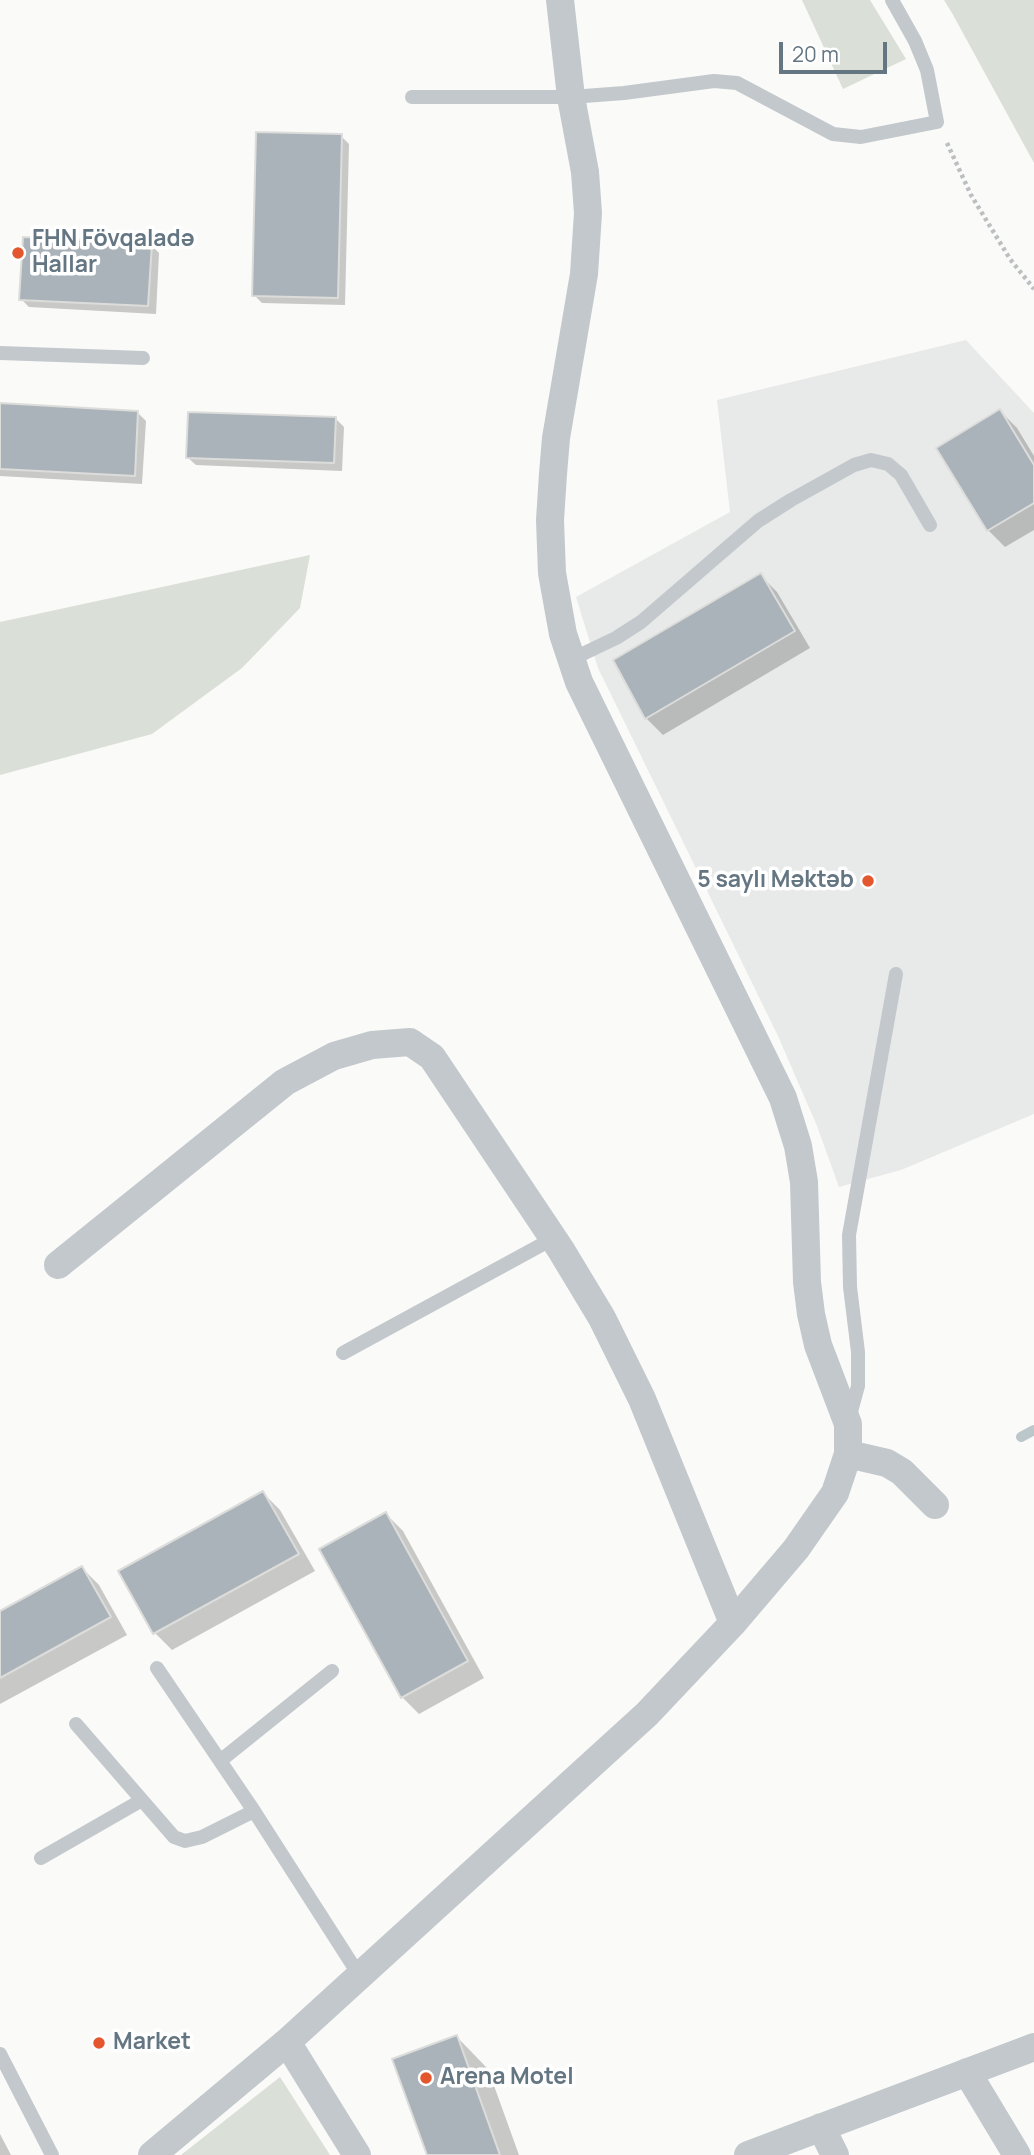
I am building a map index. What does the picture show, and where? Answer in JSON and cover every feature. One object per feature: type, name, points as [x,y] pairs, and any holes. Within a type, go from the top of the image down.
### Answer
[{"type":"street","points":[[152,2155],[287,2042],[647,1714],[733,1623],[796,1549],[835,1493],[848,1454],[848,1424],[818,1345],[811,1314],[807,1282],[804,1182],[798,1146],[783,1098],[570,660],[552,573],[550,520],[556,438],[584,274],[589,213],[585,172],[571,97],[560,0]]},
{"type":"street","points":[[58,1265],[285,1082],[334,1056],[372,1045],[410,1042],[432,1057],[554,1238],[602,1318],[642,1399],[733,1623]]},
{"type":"street","points":[[848,1454],[887,1463],[902,1472],[936,1505]]},
{"type":"street","points":[[287,2042],[357,2155]]},
{"type":"street","points":[[748,2155],[1034,2047]]},
{"type":"street","points":[[967,2072],[1017,2155]]},
{"type":"street","points":[[821,2127],[835,2155]]},
{"type":"lane","points":[[412,97],[571,97],[714,81],[737,83],[833,134],[861,137],[937,122],[927,70],[915,41],[892,0]]},
{"type":"lane","points":[[0,354],[143,358]]},
{"type":"lane","points":[[570,660],[616,638],[641,622],[758,521],[791,499],[854,465],[871,460],[888,464],[901,475],[930,526]]},
{"type":"lane","points":[[848,1424],[858,1386],[849,1235],[896,974]]},
{"type":"lane","points":[[343,1353],[554,1238]]},
{"type":"lane","points":[[157,1668],[254,1811],[359,1975]]},
{"type":"lane","points":[[220,1761],[332,1671]]},
{"type":"lane","points":[[76,1724],[174,1837],[186,1841],[202,1838],[254,1811]]},
{"type":"lane","points":[[41,1858],[142,1800]]},
{"type":"lane","points":[[0,2054],[52,2155]]},
{"type":"path","points":[[937,122],[971,195],[1010,259],[1034,289]]},
{"type":"shaded area","points":[[802,0],[870,0],[906,59],[843,89]]},
{"type":"shaded area","points":[[944,0],[1034,0],[1034,163],[952,13]]},
{"type":"shaded area","name":"5 saylı Məktəb","points":[[966,340],[1034,413],[1034,1114],[901,1170],[839,1187],[817,1126],[778,1036],[598,668],[576,597],[730,512],[717,400]]},
{"type":"shaded area","points":[[310,555],[300,608],[242,668],[152,734],[0,775],[0,622]]},
{"type":"shaded area","points":[[280,2077],[330,2155],[181,2155]]},
{"type":"building","points":[[256,132],[342,134],[338,298],[252,296]]},
{"type":"building","points":[[23,237],[152,243],[148,306],[19,300]]},
{"type":"building","points":[[0,403],[138,411],[135,476],[0,469]]},
{"type":"building","points":[[1000,409],[1034,465],[1034,503],[987,531],[936,448]]},
{"type":"building","points":[[188,412],[336,417],[334,463],[186,458]]},
{"type":"building","points":[[761,573],[795,631],[645,719],[613,660]]},
{"type":"building","points":[[263,1491],[299,1554],[153,1634],[118,1571]]},
{"type":"building","points":[[386,1512],[468,1661],[401,1698],[319,1549]]},
{"type":"building","points":[[82,1566],[111,1617],[0,1678],[0,1611]]},
{"type":"building","points":[[457,2035],[500,2155],[427,2155],[392,2059]]},
{"type":"waterway","points":[[1021,1437],[1034,1430]]},
{"type":"place","name":"FHN Fövqaladə Hallar","points":[[18,253]]},
{"type":"place","name":"5 saylı Məktəb","points":[[868,881]]},
{"type":"place","name":"Market","points":[[99,2043]]},
{"type":"place","name":"Arena Motel","points":[[426,2078]]}]
